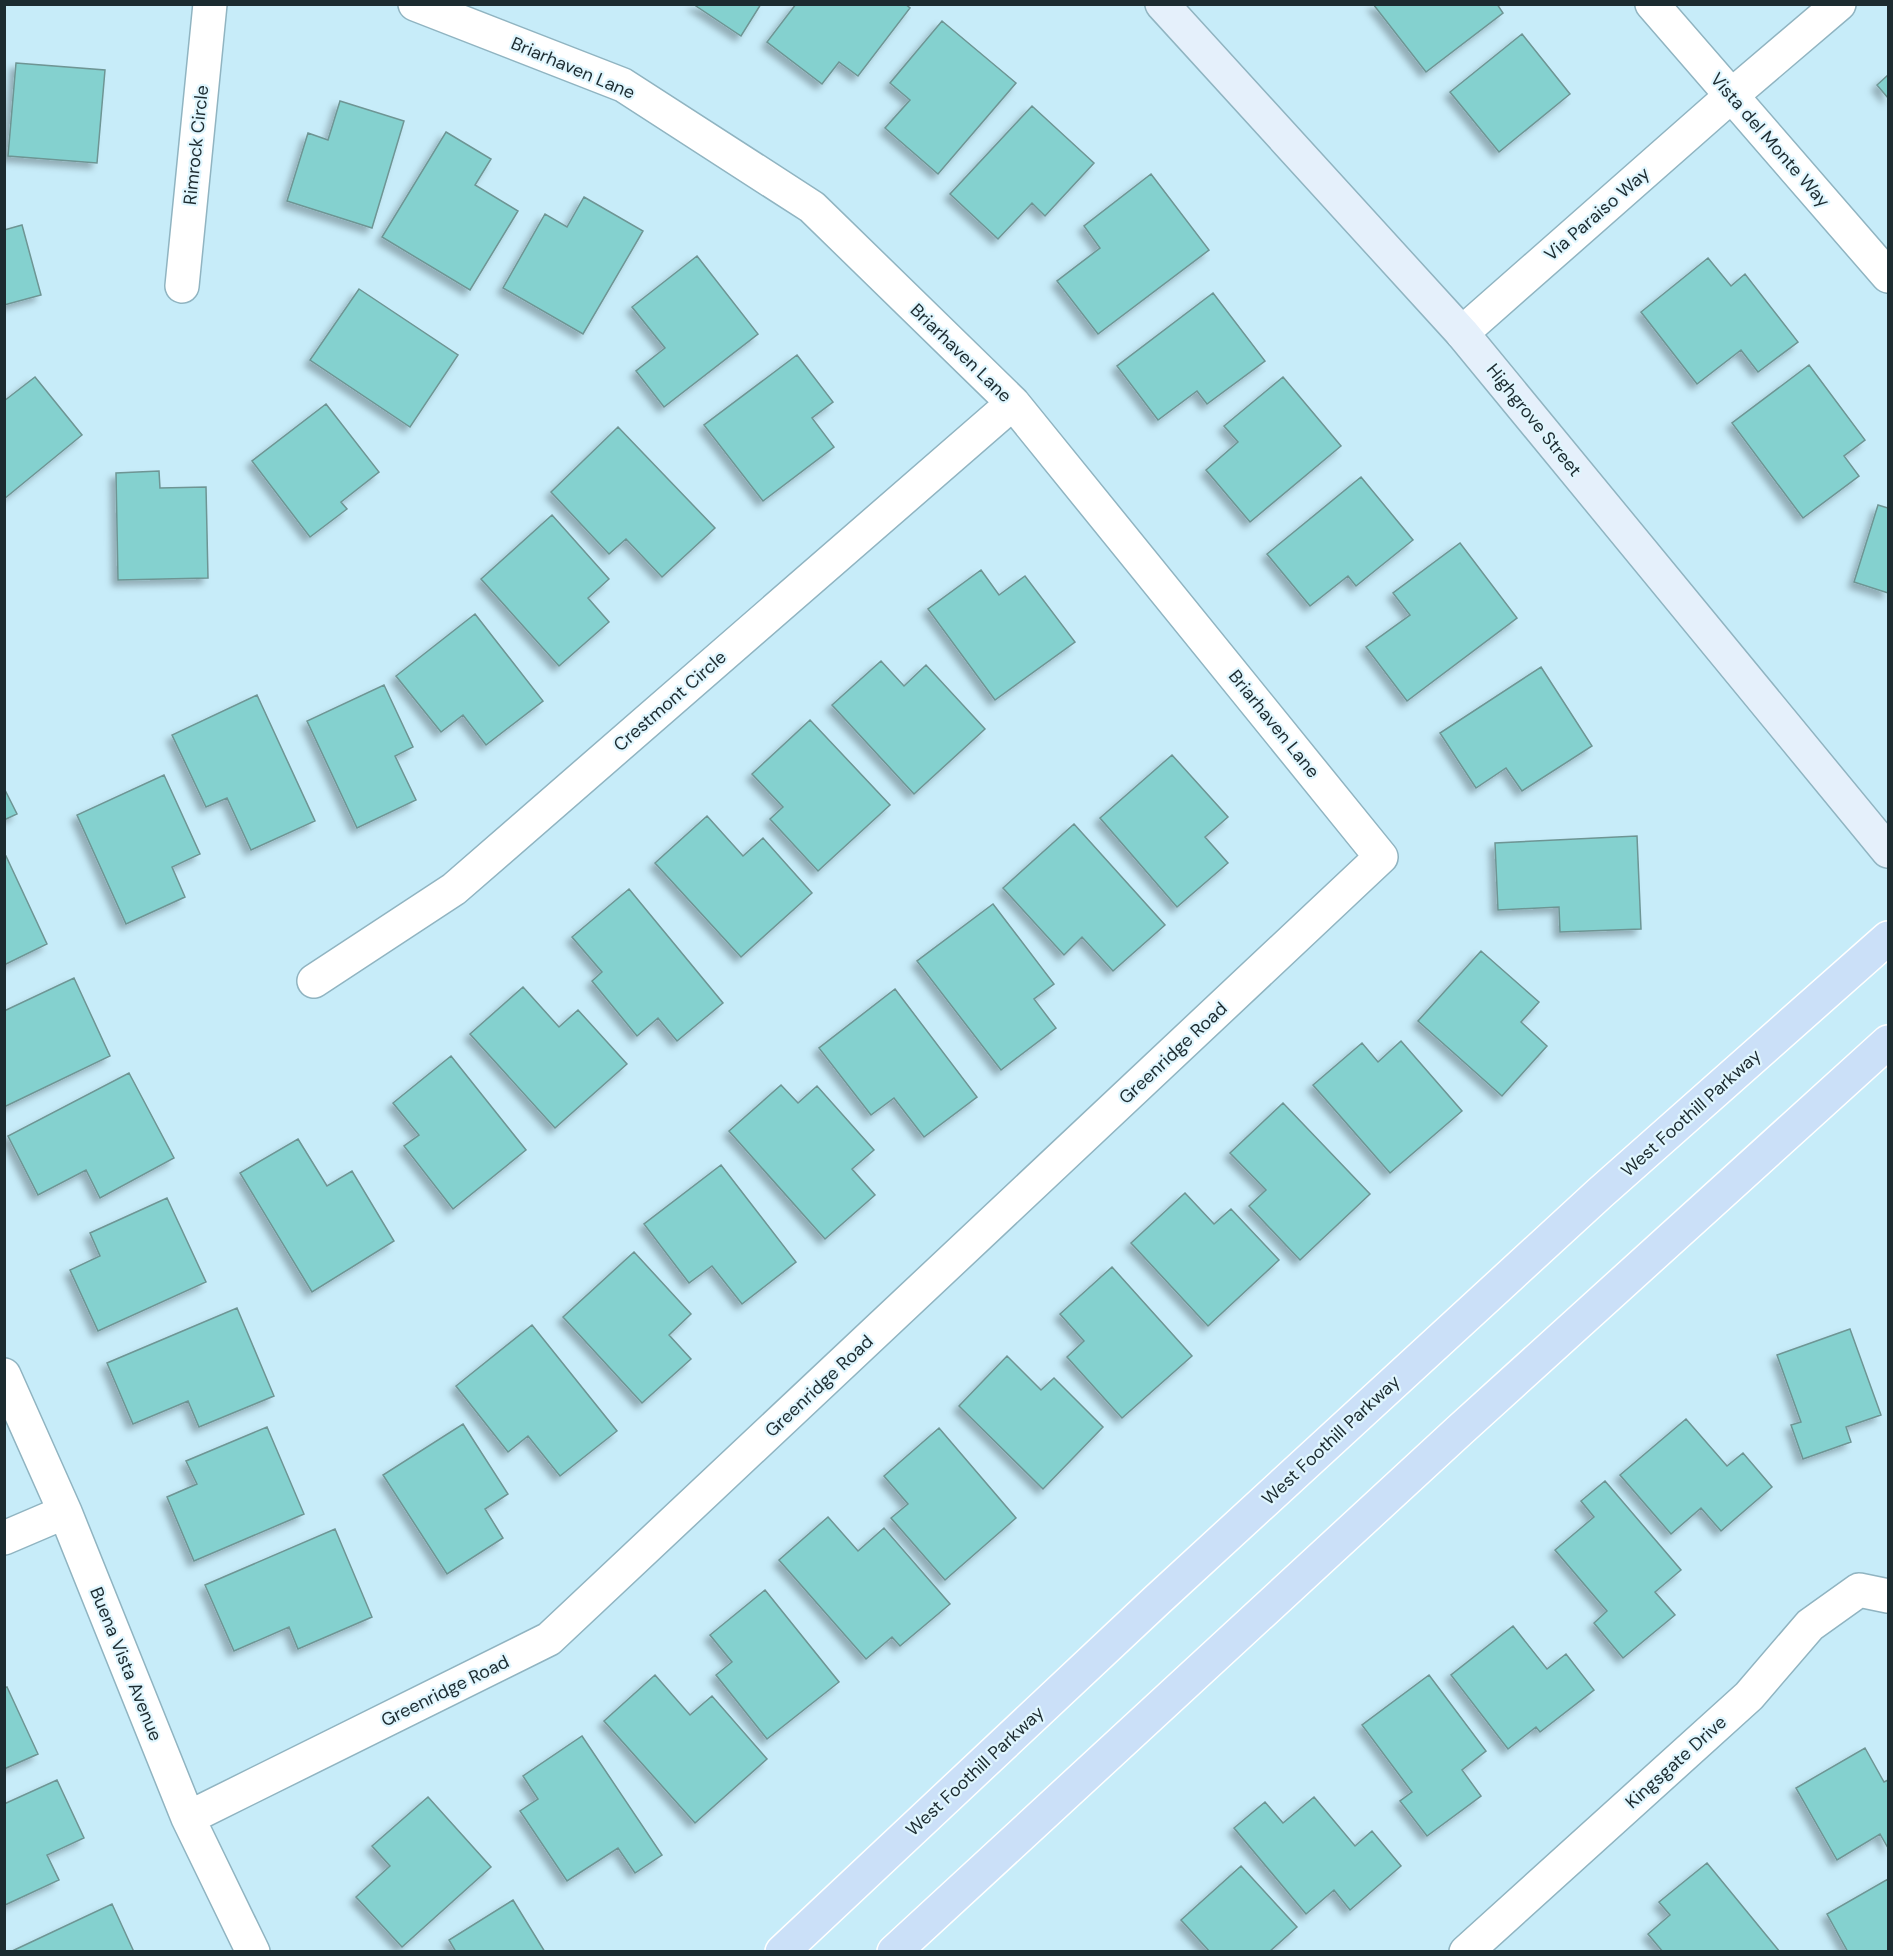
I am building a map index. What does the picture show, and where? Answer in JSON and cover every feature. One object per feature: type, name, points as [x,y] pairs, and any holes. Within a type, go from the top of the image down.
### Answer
[{"type":"main road","name":"West Foothill Parkway","points":[[782,1952],[1156,1601],[1557,1233],[1888,938]]},
{"type":"main road","points":[[894,1952],[1451,1438],[1888,1042]]},
{"type":"street","name":"Rimrock Circle","points":[[182,286],[210,4]]},
{"type":"street","name":"Briarhaven Lane","points":[[415,4],[623,85],[812,207],[1012,403],[1381,857]]},
{"type":"street","name":"Highgrove Street","points":[[1162,4],[1462,333],[1888,851]]},
{"type":"street","name":"Vista del Monte Way","points":[[1652,4],[1888,276]]},
{"type":"street","name":"Via Paraiso Way","points":[[1462,333],[1839,4]]},
{"type":"street","name":"Crestmont Circle","points":[[314,981],[454,889],[1012,403]]},
{"type":"street","name":"Greenridge Road","points":[[188,1818],[549,1639],[1381,857]]},
{"type":"street","name":"Buena Vista Avenue","points":[[4,1375],[65,1512],[188,1818],[253,1952]]},
{"type":"street","points":[[4,1538],[65,1512]]},
{"type":"street","name":"Kingsgate Drive","points":[[1466,1952],[1749,1696],[1810,1625],[1859,1590],[1888,1596]]},
{"type":"building","points":[[693,4],[761,4],[741,36]]},
{"type":"building","points":[[796,4],[905,4],[910,8],[858,76],[839,62],[822,84],[767,42]]},
{"type":"building","points":[[1373,4],[1497,4],[1503,13],[1426,72]]},
{"type":"building","points":[[942,21],[1016,83],[938,174],[885,128],[910,100],[890,83]]},
{"type":"building","points":[[1522,34],[1570,94],[1499,152],[1450,92]]},
{"type":"building","points":[[16,63],[105,70],[97,163],[8,156]]},
{"type":"building","points":[[1888,75],[1888,98],[1877,85]]},
{"type":"building","points":[[340,101],[404,121],[372,228],[287,201],[308,133],[328,140]]},
{"type":"building","points":[[1032,106],[1094,163],[1045,216],[1032,203],[998,239],[950,194]]},
{"type":"building","points":[[446,132],[491,159],[475,185],[518,211],[470,290],[382,237]]},
{"type":"building","points":[[1151,174],[1209,250],[1098,334],[1057,281],[1100,248],[1084,226]]},
{"type":"building","points":[[584,197],[643,231],[583,334],[503,288],[545,214],[567,227]]},
{"type":"building","points":[[22,225],[41,295],[4,305],[4,230]]},
{"type":"building","points":[[697,256],[758,334],[664,407],[636,371],[665,348],[632,307]]},
{"type":"building","points":[[1708,258],[1731,286],[1745,274],[1798,342],[1758,372],[1741,350],[1697,384],[1641,312]]},
{"type":"building","points":[[359,289],[458,355],[410,427],[310,360]]},
{"type":"building","points":[[1213,293],[1265,361],[1207,404],[1197,391],[1158,420],[1117,366]]},
{"type":"building","points":[[797,355],[833,402],[812,418],[834,447],[763,501],[704,425]]},
{"type":"building","points":[[1809,365],[1865,440],[1844,456],[1859,476],[1803,518],[1732,423]]},
{"type":"building","points":[[35,377],[82,435],[4,499],[4,401]]},
{"type":"building","points":[[1283,377],[1341,446],[1250,522],[1206,470],[1238,442],[1224,426]]},
{"type":"building","points":[[326,404],[379,472],[341,502],[347,509],[310,537],[252,461]]},
{"type":"building","points":[[618,427],[715,528],[662,577],[626,539],[609,554],[551,492]]},
{"type":"building","points":[[159,471],[160,488],[206,487],[208,578],[118,580],[116,473]]},
{"type":"building","points":[[1361,477],[1413,540],[1356,586],[1348,576],[1310,606],[1267,554]]},
{"type":"building","points":[[1878,505],[1888,508],[1888,593],[1854,582]]},
{"type":"building","points":[[552,515],[609,579],[588,598],[609,622],[559,666],[481,579]]},
{"type":"building","points":[[1460,543],[1517,618],[1407,701],[1366,647],[1410,615],[1393,593]]},
{"type":"building","points":[[981,570],[999,595],[1025,576],[1075,642],[995,700],[928,609]]},
{"type":"building","points":[[475,614],[543,701],[486,745],[463,715],[441,732],[396,676]]},
{"type":"building","points":[[881,661],[904,686],[926,665],[985,729],[914,794],[832,705]]},
{"type":"building","points":[[1541,667],[1592,746],[1522,791],[1506,768],[1476,788],[1440,733]]},
{"type":"building","points":[[384,685],[413,747],[395,756],[416,800],[357,828],[307,721]]},
{"type":"building","points":[[257,695],[315,821],[251,850],[227,798],[206,807],[172,735]]},
{"type":"building","points":[[810,720],[890,805],[818,871],[770,819],[783,807],[752,774]]},
{"type":"building","points":[[1172,755],[1228,817],[1205,837],[1228,863],[1177,907],[1100,818]]},
{"type":"building","points":[[164,775],[200,854],[172,867],[185,897],[126,924],[77,815]]},
{"type":"building","points":[[4,788],[17,814],[4,820]]},
{"type":"building","points":[[707,816],[743,856],[763,838],[812,893],[741,957],[655,863]]},
{"type":"building","points":[[1074,824],[1165,925],[1113,971],[1082,937],[1064,955],[1003,888]]},
{"type":"building","points":[[1637,836],[1641,929],[1560,932],[1559,907],[1498,910],[1495,843]]},
{"type":"building","points":[[6,856],[47,944],[4,965],[4,857]]},
{"type":"building","points":[[629,889],[723,1003],[677,1041],[658,1018],[637,1036],[592,981],[602,972],[572,937]]},
{"type":"building","points":[[993,904],[1054,984],[1034,999],[1056,1028],[1001,1070],[917,961]]},
{"type":"building","points":[[1481,951],[1539,1002],[1521,1022],[1547,1046],[1502,1096],[1418,1021]]},
{"type":"building","points":[[74,978],[110,1056],[4,1107],[4,1011]]},
{"type":"building","points":[[523,987],[559,1027],[578,1010],[627,1064],[555,1128],[470,1034]]},
{"type":"building","points":[[895,989],[977,1097],[924,1137],[894,1098],[871,1115],[819,1048]]},
{"type":"building","points":[[1401,1041],[1462,1111],[1390,1173],[1313,1085],[1362,1043],[1378,1062]]},
{"type":"building","points":[[451,1056],[526,1150],[453,1209],[404,1146],[419,1135],[393,1103]]},
{"type":"building","points":[[129,1073],[174,1158],[100,1198],[86,1170],[38,1195],[8,1136]]},
{"type":"building","points":[[781,1085],[798,1103],[817,1086],[874,1150],[852,1169],[875,1195],[825,1239],[729,1131]]},
{"type":"building","points":[[1283,1103],[1370,1194],[1300,1260],[1249,1206],[1266,1190],[1230,1153]]},
{"type":"building","points":[[298,1139],[327,1186],[352,1171],[394,1241],[312,1292],[240,1173]]},
{"type":"building","points":[[721,1165],[796,1262],[742,1304],[712,1266],[689,1283],[644,1224]]},
{"type":"building","points":[[1185,1193],[1214,1224],[1231,1209],[1279,1260],[1208,1326],[1131,1243]]},
{"type":"building","points":[[167,1198],[206,1282],[98,1331],[70,1270],[100,1256],[90,1233]]},
{"type":"building","points":[[634,1252],[691,1314],[669,1335],[691,1359],[642,1403],[563,1317]]},
{"type":"building","points":[[1112,1267],[1192,1356],[1122,1418],[1067,1357],[1084,1341],[1060,1314]]},
{"type":"building","points":[[237,1308],[274,1396],[199,1427],[188,1401],[133,1424],[107,1363]]},
{"type":"building","points":[[532,1325],[617,1431],[560,1476],[528,1436],[508,1452],[456,1386]]},
{"type":"building","points":[[1850,1329],[1881,1415],[1846,1427],[1851,1442],[1803,1459],[1791,1425],[1801,1422],[1777,1355]]},
{"type":"building","points":[[1007,1356],[1041,1390],[1054,1378],[1103,1427],[1043,1489],[959,1406]]},
{"type":"building","points":[[1686,1419],[1727,1466],[1743,1453],[1772,1487],[1721,1531],[1701,1508],[1671,1534],[1620,1475]]},
{"type":"building","points":[[463,1424],[508,1494],[485,1509],[503,1538],[447,1574],[383,1475]]},
{"type":"building","points":[[267,1427],[304,1514],[194,1561],[167,1497],[197,1484],[186,1461]]},
{"type":"building","points":[[939,1428],[1016,1518],[945,1580],[891,1518],[908,1504],[884,1476]]},
{"type":"building","points":[[1605,1481],[1681,1570],[1655,1592],[1675,1615],[1623,1658],[1594,1623],[1607,1611],[1555,1550],[1594,1517],[1581,1501]]},
{"type":"building","points":[[828,1517],[858,1551],[884,1528],[950,1604],[900,1646],[892,1637],[866,1659],[779,1560]]},
{"type":"building","points":[[335,1529],[372,1617],[298,1649],[289,1627],[234,1651],[205,1585]]},
{"type":"building","points":[[765,1590],[839,1682],[767,1739],[716,1675],[732,1662],[710,1635]]},
{"type":"building","points":[[1513,1626],[1547,1669],[1566,1654],[1594,1690],[1540,1732],[1536,1727],[1508,1749],[1451,1675]]},
{"type":"building","points":[[655,1675],[690,1715],[712,1696],[767,1759],[695,1823],[604,1721]]},
{"type":"building","points":[[1429,1675],[1486,1751],[1462,1770],[1481,1796],[1427,1836],[1400,1801],[1412,1792],[1362,1725]]},
{"type":"building","points":[[7,1687],[38,1754],[4,1769],[4,1688]]},
{"type":"building","points":[[582,1736],[662,1855],[635,1873],[618,1848],[567,1881],[520,1811],[538,1799],[523,1776]]},
{"type":"building","points":[[1865,1748],[1884,1782],[1888,1780],[1888,1848],[1880,1834],[1837,1860],[1796,1788]]},
{"type":"building","points":[[57,1780],[84,1838],[47,1855],[59,1880],[5,1905],[4,1804]]},
{"type":"building","points":[[428,1797],[491,1867],[402,1947],[356,1897],[390,1866],[372,1846]]},
{"type":"building","points":[[1314,1797],[1355,1846],[1372,1831],[1401,1866],[1350,1910],[1334,1890],[1306,1914],[1234,1828],[1265,1802],[1283,1823]]},
{"type":"building","points":[[1707,1863],[1780,1952],[1663,1952],[1648,1934],[1670,1915],[1659,1902]]},
{"type":"building","points":[[1241,1866],[1297,1927],[1269,1952],[1210,1952],[1181,1920]]},
{"type":"building","points":[[1888,1879],[1888,1952],[1848,1952],[1827,1914]]},
{"type":"building","points":[[513,1900],[545,1952],[456,1952],[449,1940]]},
{"type":"building","points":[[112,1904],[134,1952],[10,1952]]}]
